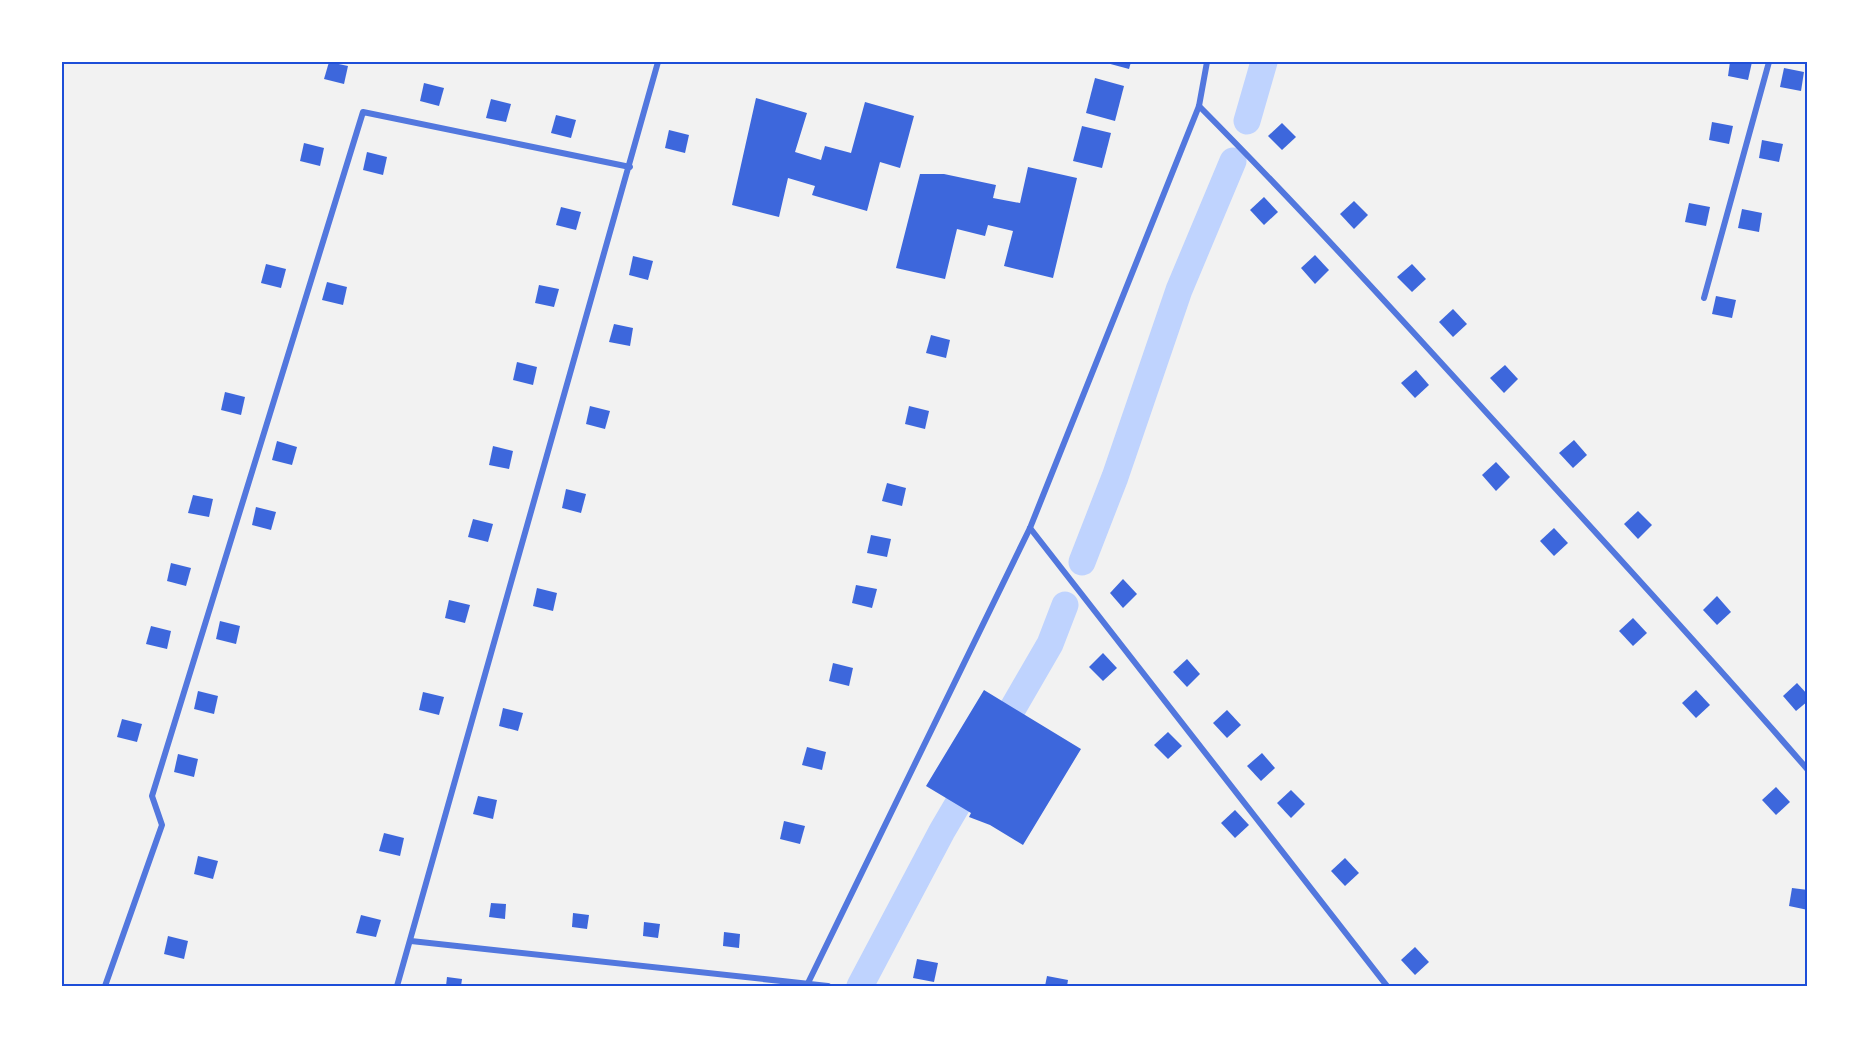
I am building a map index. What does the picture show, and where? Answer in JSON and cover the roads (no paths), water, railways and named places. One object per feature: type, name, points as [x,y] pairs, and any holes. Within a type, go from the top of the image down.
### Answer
[{"type":"street","points":[[397,987],[658,62]]},
{"type":"street","points":[[809,984],[1030,528],[1199,106],[1207,62]]},
{"type":"street","points":[[1704,298],[1769,62]]},
{"type":"street","points":[[1199,106],[1274,182],[1454,377],[1726,676],[1808,770]]},
{"type":"street","points":[[105,987],[162,825],[152,795],[363,112],[630,167]]},
{"type":"street","points":[[1030,528],[1387,987]]},
{"type":"street","points":[[411,941],[828,987]]},
{"type":"waterway","points":[[1247,121],[1264,62]]},
{"type":"waterway","points":[[1082,562],[1115,477],[1179,290],[1233,161]]},
{"type":"waterway","points":[[995,739],[1050,644],[1065,605]]},
{"type":"waterway","points":[[860,986],[942,831],[976,773]]}]
